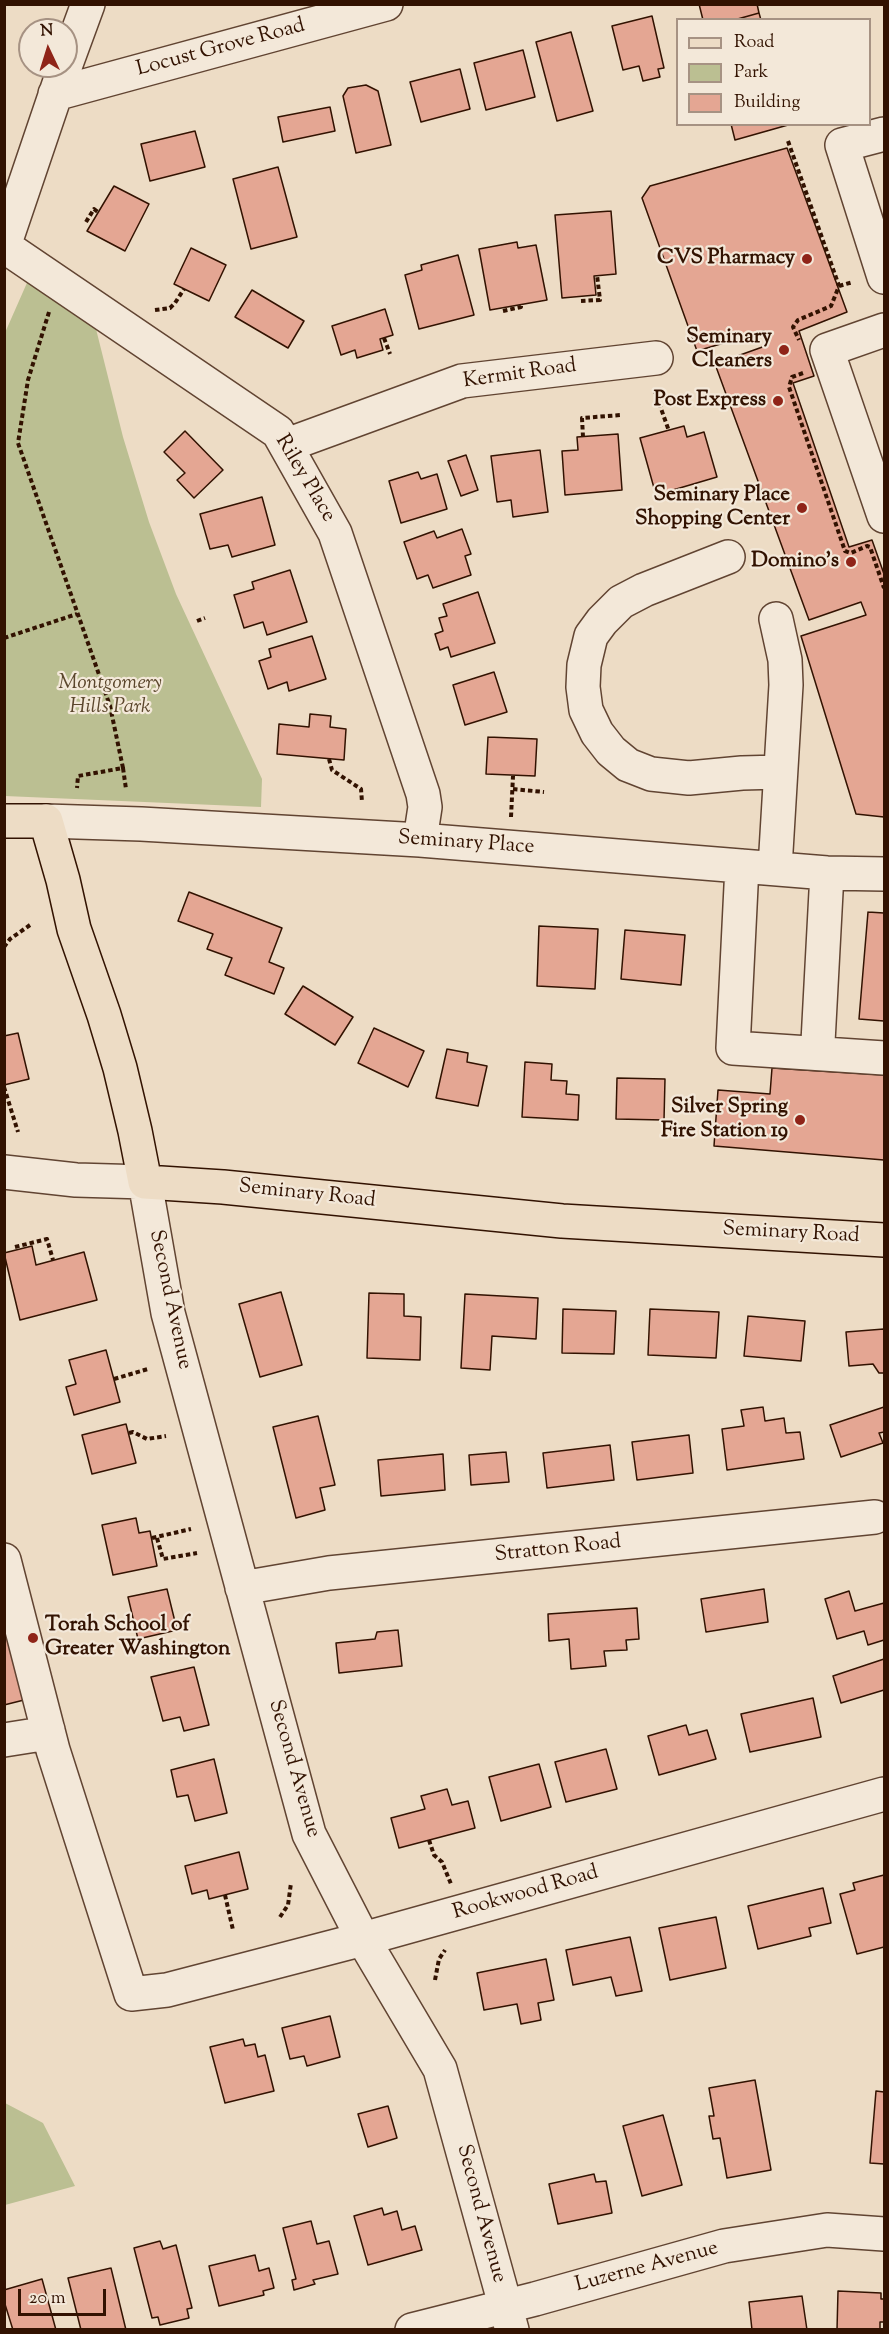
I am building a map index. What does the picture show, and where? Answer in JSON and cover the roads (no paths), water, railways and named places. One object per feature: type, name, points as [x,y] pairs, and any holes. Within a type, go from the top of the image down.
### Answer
[{"type":"main road","points":[[4,821],[46,821],[74,929],[120,1068],[145,1182]]},
{"type":"main road","name":"Seminary Road","points":[[145,1182],[223,1186],[562,1221],[885,1240]]},
{"type":"street","points":[[78,31],[88,4]]},
{"type":"street","name":"Locust Grove Road","points":[[78,71],[386,4]]},
{"type":"street","points":[[4,246],[61,78]]},
{"type":"street","points":[[885,134],[842,145],[885,278]]},
{"type":"street","name":"Riley Place","points":[[4,246],[278,432],[336,533],[423,794],[425,807],[420,840]]},
{"type":"street","points":[[885,330],[827,350],[885,516]]},
{"type":"street","name":"Kermit Road","points":[[287,445],[462,381],[655,373]]},
{"type":"street","points":[[728,558],[621,602],[602,621],[591,636],[584,665],[583,687],[586,710],[597,733],[611,751],[628,765],[651,774],[689,778],[780,772]]},
{"type":"street","points":[[774,868],[786,686],[785,660],[776,619]]},
{"type":"street","name":"Seminary Place","points":[[46,821],[141,824],[420,840],[827,873],[885,874]]},
{"type":"street","points":[[742,866],[732,1048],[885,1058]]},
{"type":"street","points":[[818,1042],[827,873]]},
{"type":"street","points":[[4,1172],[76,1180],[145,1182]]},
{"type":"street","name":"Second Avenue","points":[[145,1182],[168,1313],[309,1834],[363,1939],[440,2069],[508,2318]]},
{"type":"street","name":"Stratton Road","points":[[242,1588],[329,1573],[881,1517]]},
{"type":"street","points":[[4,1560],[48,1730],[42,1734],[4,1740]]},
{"type":"street","name":"Rookwood Road","points":[[48,1730],[131,1994],[168,1990],[363,1939],[885,1794]]},
{"type":"street","name":"Luzerne Avenue","points":[[412,2330],[508,2318],[724,2246],[827,2230],[885,2234]]},
{"type":"place","name":"CVS Pharmacy","points":[[807,259]]},
{"type":"place","name":"Seminary Cleaners","points":[[784,350]]},
{"type":"place","name":"Post Express","points":[[778,401]]},
{"type":"place","name":"Seminary Place Shopping Center","points":[[802,508]]},
{"type":"place","name":"Domino's","points":[[851,562]]},
{"type":"place","name":"Silver Spring Fire Station 19","points":[[800,1120]]},
{"type":"place","name":"Torah School of Greater Washington","points":[[33,1638]]},
{"type":"park label","name":"Montgomery Hills Park","points":[[110,696]]}]
